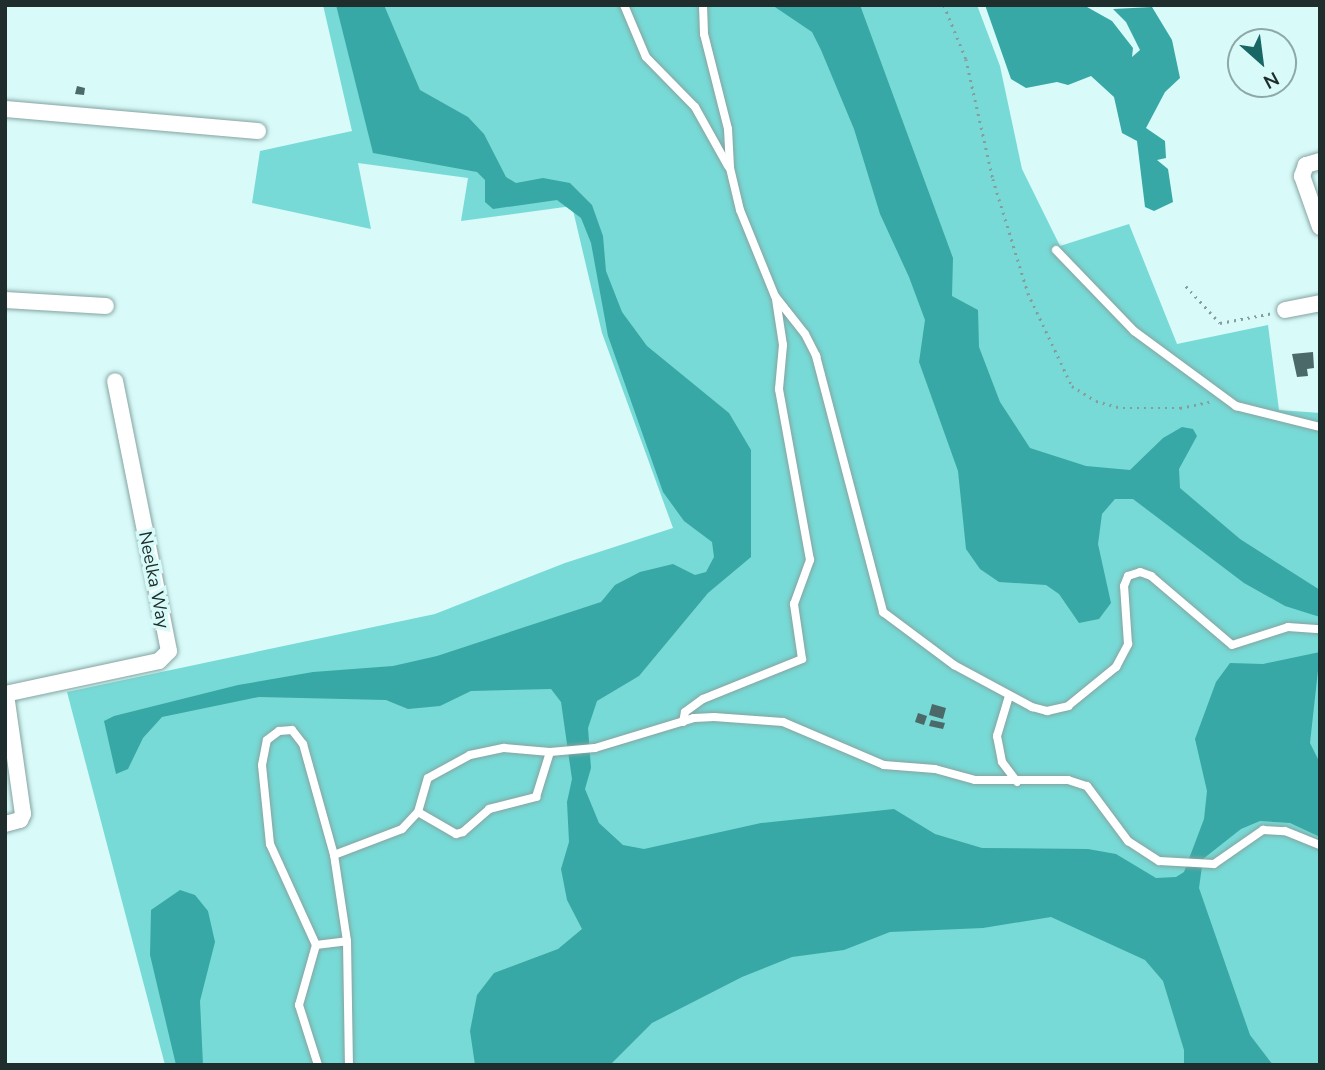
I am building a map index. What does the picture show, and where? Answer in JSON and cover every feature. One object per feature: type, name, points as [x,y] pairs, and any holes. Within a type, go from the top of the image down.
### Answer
[{"type":"street","points":[[5,109],[258,131]]},
{"type":"street","points":[[1320,161],[1306,165],[1302,176],[1320,227]]},
{"type":"street","points":[[5,300],[106,306]]},
{"type":"street","points":[[1285,310],[1320,303]]},
{"type":"street","name":"Neelka Way","points":[[5,694],[159,661],[169,651],[115,381]]},
{"type":"street","points":[[5,694],[23,814],[20,820],[5,824]]},
{"type":"lane","points":[[624,5],[646,57],[695,107],[730,168]]},
{"type":"lane","points":[[683,722],[685,712],[703,699],[802,659],[794,604],[810,561],[779,389],[783,345],[775,296],[740,210],[730,168],[728,129],[704,34],[703,5]]},
{"type":"lane","points":[[1056,250],[1134,331],[1236,406],[1320,427]]},
{"type":"lane","points":[[775,296],[806,334],[825,381],[853,485],[874,591],[883,612],[954,665],[979,674],[1009,696],[1047,711],[1068,706],[1101,683],[1128,644],[1124,586],[1128,576],[1140,572],[1152,576],[1232,645],[1288,627],[1320,629]]},
{"type":"lane","points":[[993,781],[1002,762],[998,720],[1009,696]]},
{"type":"lane","points":[[334,855],[384,839],[402,829],[418,812],[428,778],[444,765],[504,748],[550,752],[595,748],[683,722],[714,717],[783,722],[884,765],[935,769],[954,777],[1017,782],[1048,778],[1087,786],[1142,854],[1159,861],[1220,861],[1263,830],[1285,831],[1320,845]]},
{"type":"lane","points":[[318,1065],[299,1005],[316,945],[270,844],[263,751],[267,740],[279,731],[292,730],[303,744],[334,855],[347,941],[349,1065]]},
{"type":"lane","points":[[418,812],[456,834],[463,832],[489,809],[536,797],[550,752]]},
{"type":"lane","points":[[1002,762],[1017,782]]},
{"type":"lane","points":[[316,945],[347,941]]},
{"type":"path","points":[[944,5],[967,59],[993,179],[1028,293],[1072,386],[1096,401],[1124,408],[1180,408],[1209,401],[1236,406]]},
{"type":"path","points":[[1186,286],[1220,323],[1285,310]]},
{"type":"shaded area","points":[[323,5],[977,5],[1000,66],[1022,169],[1060,246],[1129,224],[1177,344],[1268,325],[1279,410],[1320,413],[1320,1065],[165,1065],[67,692],[435,614],[565,563],[673,528],[602,333],[572,206],[461,221],[468,178],[358,163],[371,229],[252,203],[260,151],[352,131]]},
{"type":"shaded area","points":[[336,5],[384,5],[420,90],[468,117],[484,134],[506,177],[516,183],[543,178],[570,183],[592,205],[603,236],[606,271],[622,312],[647,346],[729,413],[751,450],[751,557],[708,593],[639,676],[597,701],[588,728],[591,768],[585,789],[599,823],[623,845],[644,849],[761,823],[894,809],[935,834],[982,848],[1088,849],[1116,854],[1156,878],[1176,877],[1184,872],[1204,819],[1207,791],[1195,739],[1216,682],[1230,663],[1263,664],[1320,652],[1310,743],[1320,763],[1320,837],[1290,823],[1260,821],[1241,829],[1203,859],[1199,888],[1250,1035],[1273,1065],[1184,1065],[1184,1050],[1163,981],[1145,960],[1051,917],[983,928],[890,932],[844,950],[792,957],[742,977],[652,1023],[610,1065],[475,1065],[470,1031],[477,995],[494,973],[558,949],[582,929],[567,900],[561,869],[569,842],[567,802],[572,779],[561,702],[551,689],[471,691],[440,706],[408,709],[386,700],[259,697],[162,717],[143,738],[128,769],[116,774],[104,721],[114,716],[238,685],[313,672],[393,666],[437,656],[601,602],[615,585],[640,572],[673,564],[695,575],[706,572],[714,557],[712,542],[684,521],[663,492],[608,336],[591,243],[581,218],[557,200],[493,209],[485,202],[485,180],[477,172],[373,153]]},
{"type":"shaded area","points":[[772,5],[860,5],[953,258],[952,296],[978,310],[979,347],[1000,402],[1030,448],[1086,466],[1130,470],[1163,438],[1182,427],[1193,429],[1197,436],[1179,469],[1180,488],[1240,539],[1320,590],[1320,617],[1285,606],[1244,583],[1133,499],[1115,499],[1102,514],[1098,544],[1111,603],[1099,619],[1079,623],[1059,594],[1046,585],[999,582],[980,569],[966,549],[958,471],[919,362],[925,320],[880,214],[854,129],[821,50],[812,32]]},
{"type":"shaded area","points":[[985,5],[1087,7],[1112,21],[1133,48],[1132,57],[1140,50],[1126,22],[1113,9],[1152,7],[1172,40],[1180,78],[1165,92],[1146,128],[1165,141],[1166,158],[1157,160],[1168,169],[1173,202],[1154,211],[1145,207],[1137,141],[1122,133],[1114,97],[1091,76],[1068,85],[1057,82],[1026,88],[1011,79]]},
{"type":"shaded area","points":[[180,890],[195,895],[208,911],[215,942],[200,1001],[203,1065],[176,1065],[150,955],[151,910]]},
{"type":"building","points":[[77,86],[85,88],[84,95],[75,94]]},
{"type":"building","points":[[1313,352],[1314,368],[1307,369],[1308,376],[1297,377],[1292,354]]},
{"type":"building","points":[[932,704],[946,708],[943,719],[929,715]]},
{"type":"building","points":[[918,713],[927,716],[924,725],[915,722]]},
{"type":"building","points":[[931,720],[945,723],[943,729],[929,726]]}]
